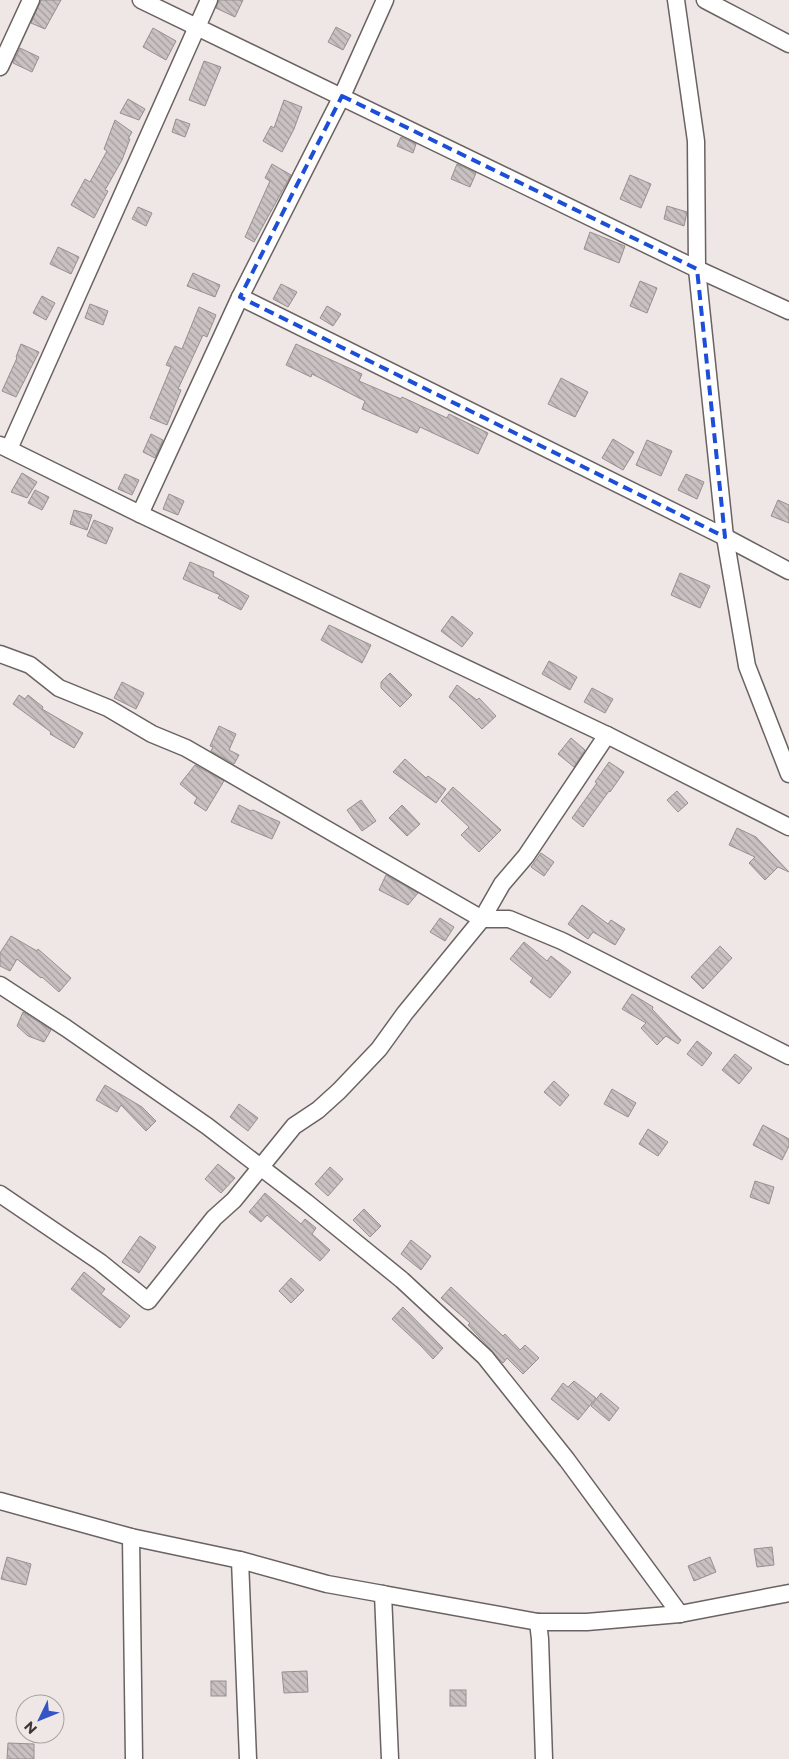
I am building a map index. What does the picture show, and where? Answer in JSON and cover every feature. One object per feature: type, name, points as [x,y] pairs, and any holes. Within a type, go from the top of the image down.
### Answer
[{"type":"street","points":[[0,67],[31,0]]},
{"type":"street","points":[[141,0],[789,311]]},
{"type":"street","points":[[209,0],[5,447],[140,514],[608,735],[789,827]]},
{"type":"street","points":[[140,514],[240,297],[342,96],[385,0]]},
{"type":"street","points":[[676,0],[696,141],[696,268],[725,537],[747,666],[789,774]]},
{"type":"street","points":[[705,0],[789,44]]},
{"type":"street","points":[[240,297],[725,537],[789,571]]},
{"type":"street","points":[[0,654],[30,665],[59,688],[108,708],[152,734],[186,748],[482,919],[509,919],[562,941],[789,1056]]},
{"type":"street","points":[[0,1194],[100,1262],[148,1301],[214,1218],[234,1200],[294,1126],[318,1110],[339,1091],[379,1049],[405,1013],[482,919],[502,884],[526,856],[608,735]]},
{"type":"street","points":[[0,985],[66,1028],[207,1126],[402,1280],[485,1357],[567,1460],[680,1614]]},
{"type":"street","points":[[0,1501],[131,1537],[240,1560],[327,1584],[538,1622],[587,1622],[680,1614],[789,1593]]},
{"type":"street","points":[[131,1537],[134,1759]]},
{"type":"street","points":[[240,1560],[248,1759]]},
{"type":"street","points":[[383,1594],[390,1759]]},
{"type":"street","points":[[538,1622],[544,1759]]},
{"type":"highlighted area","points":[[342,96],[697,269],[725,537],[240,297]]},
{"type":"building","points":[[41,0],[61,0],[45,29],[31,23]]},
{"type":"building","points":[[219,0],[243,0],[235,17],[216,8]]},
{"type":"building","points":[[336,27],[351,35],[343,50],[328,42]]},
{"type":"building","points":[[153,28],[176,41],[166,60],[143,47]]},
{"type":"building","points":[[20,48],[39,57],[32,72],[13,63]]},
{"type":"building","points":[[204,61],[221,67],[205,106],[189,100]]},
{"type":"building","points":[[128,99],[145,109],[139,120],[120,113]]},
{"type":"building","points":[[284,100],[302,107],[294,129],[282,152],[263,141],[271,126],[274,128]]},
{"type":"building","points":[[176,119],[190,124],[185,137],[172,132]]},
{"type":"building","points":[[115,120],[132,132],[122,160],[105,190],[108,191],[94,218],[71,205],[85,179],[90,182],[107,151],[104,149]]},
{"type":"building","points":[[401,137],[416,144],[413,153],[397,146]]},
{"type":"building","points":[[272,164],[291,175],[254,242],[245,237],[270,181],[265,178]]},
{"type":"building","points":[[457,164],[476,173],[470,187],[451,179]]},
{"type":"building","points":[[630,175],[651,184],[641,208],[620,199]]},
{"type":"building","points":[[667,206],[687,212],[684,226],[664,219]]},
{"type":"building","points":[[138,207],[152,213],[146,226],[132,219]]},
{"type":"building","points":[[590,232],[625,246],[619,263],[584,249]]},
{"type":"building","points":[[58,247],[79,257],[71,274],[50,264]]},
{"type":"building","points":[[193,273],[220,285],[215,297],[187,286]]},
{"type":"building","points":[[640,281],[657,288],[647,313],[630,306]]},
{"type":"building","points":[[281,284],[297,292],[288,307],[273,299]]},
{"type":"building","points":[[42,296],[55,303],[46,320],[33,313]]},
{"type":"building","points":[[90,304],[108,311],[103,325],[85,318]]},
{"type":"building","points":[[327,306],[341,314],[333,326],[320,318]]},
{"type":"building","points":[[199,307],[216,315],[207,337],[203,335],[178,389],[181,390],[167,425],[150,418],[171,367],[166,365],[175,346],[182,349]]},
{"type":"building","points":[[21,344],[39,352],[16,397],[2,391],[17,358]]},
{"type":"building","points":[[296,344],[362,374],[359,381],[401,399],[402,397],[447,418],[449,414],[488,433],[478,454],[420,427],[417,433],[362,409],[365,401],[312,374],[311,377],[286,365]]},
{"type":"building","points":[[561,378],[588,392],[575,417],[548,404]]},
{"type":"building","points":[[151,434],[163,440],[155,458],[143,452]]},
{"type":"building","points":[[613,439],[634,452],[623,470],[602,458]]},
{"type":"building","points":[[647,440],[672,451],[661,476],[636,465]]},
{"type":"building","points":[[22,473],[37,482],[27,498],[11,492]]},
{"type":"building","points":[[125,474],[139,480],[132,495],[118,489]]},
{"type":"building","points":[[686,474],[704,482],[697,499],[678,490]]},
{"type":"building","points":[[35,490],[49,497],[42,510],[28,503]]},
{"type":"building","points":[[169,494],[184,501],[178,515],[163,509]]},
{"type":"building","points":[[778,500],[789,505],[789,523],[771,516]]},
{"type":"building","points":[[74,510],[92,515],[87,530],[70,524]]},
{"type":"building","points":[[94,520],[113,528],[106,544],[87,536]]},
{"type":"building","points":[[190,562],[214,572],[213,576],[249,596],[241,610],[218,598],[220,595],[183,579]]},
{"type":"building","points":[[680,573],[710,586],[700,608],[671,595]]},
{"type":"building","points":[[452,616],[473,633],[462,647],[441,631]]},
{"type":"building","points":[[329,625],[371,645],[362,663],[321,640]]},
{"type":"building","points":[[549,661],[577,677],[570,690],[542,674]]},
{"type":"building","points":[[390,673],[412,695],[400,707],[381,688],[381,682]]},
{"type":"building","points":[[122,682],[144,693],[136,709],[114,698]]},
{"type":"building","points":[[457,685],[477,700],[479,698],[496,716],[482,729],[449,697]]},
{"type":"building","points":[[592,688],[613,699],[605,713],[584,702]]},
{"type":"building","points":[[19,695],[25,699],[28,695],[43,707],[42,709],[83,733],[74,748],[50,734],[51,732],[13,704]]},
{"type":"building","points":[[219,726],[236,734],[229,750],[239,755],[234,764],[211,751],[213,747],[210,746]]},
{"type":"building","points":[[571,738],[585,750],[574,767],[558,754]]},
{"type":"building","points":[[405,759],[426,778],[428,776],[446,789],[436,803],[393,772]]},
{"type":"building","points":[[609,762],[624,772],[583,827],[572,818],[597,783],[595,782]]},
{"type":"building","points":[[195,765],[224,781],[206,811],[194,803],[197,798],[180,784]]},
{"type":"building","points":[[453,787],[501,830],[479,852],[461,835],[469,827],[441,801]]},
{"type":"building","points":[[677,791],[688,803],[678,812],[667,800]]},
{"type":"building","points":[[361,800],[376,821],[362,831],[347,810]]},
{"type":"building","points":[[239,805],[280,822],[272,839],[231,822]]},
{"type":"building","points":[[402,805],[420,824],[407,836],[389,818]]},
{"type":"building","points":[[737,828],[756,837],[789,872],[778,867],[765,880],[749,863],[755,857],[729,845]]},
{"type":"building","points":[[541,853],[554,862],[544,876],[531,867]]},
{"type":"building","points":[[386,875],[418,893],[408,905],[379,890]]},
{"type":"building","points":[[582,905],[608,924],[611,920],[625,929],[615,945],[593,932],[588,939],[568,924]]},
{"type":"building","points":[[440,918],[454,927],[445,941],[430,932]]},
{"type":"building","points":[[11,936],[37,951],[38,949],[71,978],[59,992],[17,959],[10,971],[0,966],[0,953]]},
{"type":"building","points":[[524,942],[547,961],[551,956],[571,972],[550,998],[530,982],[533,978],[510,959]]},
{"type":"building","points":[[720,946],[732,958],[703,989],[691,977]]},
{"type":"building","points":[[632,994],[653,1007],[652,1009],[681,1040],[678,1044],[666,1036],[657,1045],[641,1028],[646,1023],[622,1009]]},
{"type":"building","points":[[23,1012],[51,1030],[44,1042],[28,1036],[17,1026]]},
{"type":"building","points":[[697,1041],[712,1053],[702,1066],[687,1054]]},
{"type":"building","points":[[735,1054],[752,1068],[739,1084],[722,1070]]},
{"type":"building","points":[[554,1081],[569,1095],[560,1106],[544,1092]]},
{"type":"building","points":[[105,1085],[142,1107],[156,1121],[146,1131],[121,1105],[117,1112],[96,1100]]},
{"type":"building","points":[[612,1089],[636,1103],[628,1117],[604,1104]]},
{"type":"building","points":[[239,1104],[258,1118],[248,1131],[230,1117]]},
{"type":"building","points":[[763,1125],[789,1139],[789,1146],[782,1160],[753,1145]]},
{"type":"building","points":[[648,1129],[668,1142],[658,1156],[639,1144]]},
{"type":"building","points":[[218,1164],[235,1178],[221,1193],[205,1179]]},
{"type":"building","points":[[330,1167],[343,1179],[328,1196],[315,1184]]},
{"type":"building","points":[[755,1181],[774,1187],[769,1204],[750,1197]]},
{"type":"building","points":[[265,1193],[301,1224],[305,1219],[316,1228],[312,1234],[330,1250],[320,1261],[267,1215],[261,1222],[249,1212]]},
{"type":"building","points":[[364,1209],[381,1226],[370,1237],[353,1220]]},
{"type":"building","points":[[140,1236],[156,1247],[139,1273],[122,1262]]},
{"type":"building","points":[[411,1240],[431,1256],[421,1270],[401,1254]]},
{"type":"building","points":[[84,1272],[105,1289],[101,1294],[130,1316],[120,1328],[71,1289]]},
{"type":"building","points":[[291,1278],[304,1290],[291,1303],[279,1291]]},
{"type":"building","points":[[451,1287],[503,1336],[505,1334],[520,1350],[525,1345],[539,1358],[523,1374],[507,1358],[503,1363],[468,1325],[470,1323],[441,1298]]},
{"type":"building","points":[[403,1307],[443,1348],[433,1359],[392,1319]]},
{"type":"building","points":[[574,1381],[596,1398],[578,1420],[551,1399],[563,1383],[568,1387]]},
{"type":"building","points":[[601,1393],[619,1408],[609,1421],[591,1406]]},
{"type":"building","points":[[772,1547],[774,1565],[757,1567],[754,1549]]},
{"type":"building","points":[[7,1557],[31,1564],[26,1585],[1,1579]]},
{"type":"building","points":[[710,1557],[716,1572],[694,1581],[688,1566]]},
{"type":"building","points":[[307,1671],[308,1692],[284,1693],[282,1672]]},
{"type":"building","points":[[211,1681],[226,1681],[226,1696],[211,1696]]},
{"type":"building","points":[[450,1690],[466,1690],[466,1706],[450,1706]]},
{"type":"building","points":[[8,1743],[34,1744],[34,1759],[7,1759]]}]
